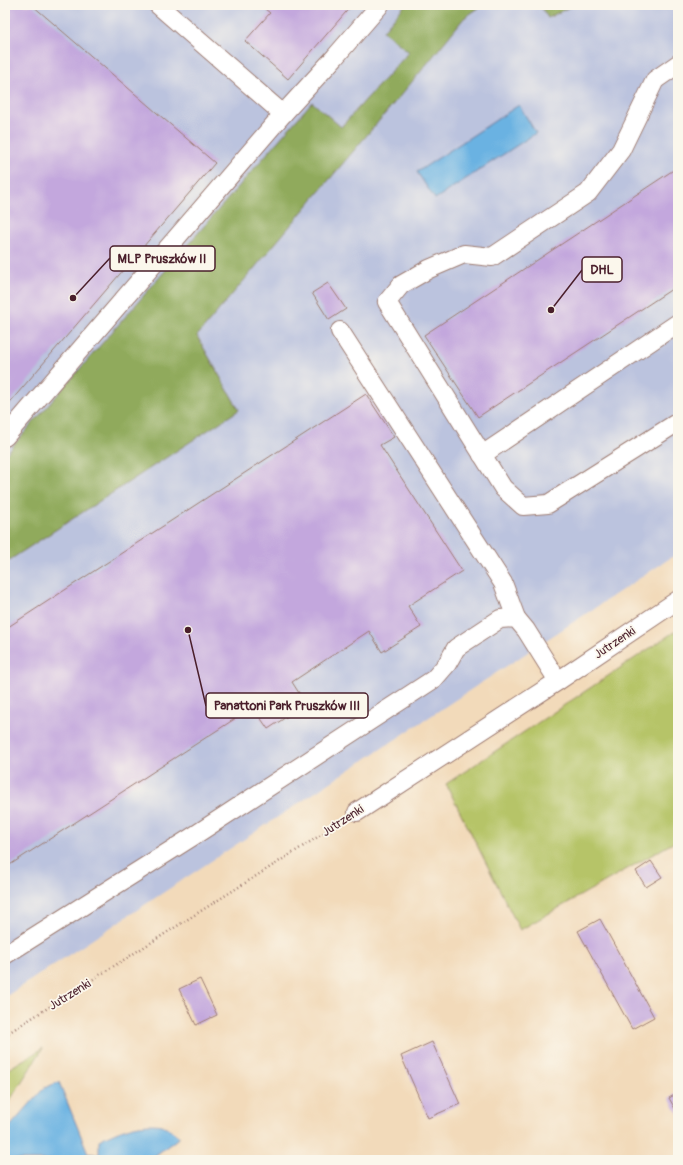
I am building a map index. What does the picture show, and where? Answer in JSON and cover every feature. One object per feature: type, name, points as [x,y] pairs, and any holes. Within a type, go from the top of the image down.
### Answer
[{"type":"street","points":[[158,5],[283,114]]},
{"type":"street","points":[[5,437],[283,114],[380,5]]},
{"type":"street","points":[[678,64],[655,80],[621,150],[588,193],[492,257],[464,254],[429,269],[401,285],[387,302],[503,488],[523,506],[548,504],[678,422]]},
{"type":"street","points":[[482,455],[678,323]]},
{"type":"street","points":[[340,331],[503,583],[516,618],[526,630],[558,681]]},
{"type":"street","name":"Jutrzenki","points":[[357,812],[558,681],[678,600]]},
{"type":"street","points":[[5,955],[192,837],[434,680],[447,664],[456,648],[500,619],[516,618]]},
{"type":"path","name":"Jutrzenki","points":[[5,1035],[357,812]]},
{"type":"shaded area","points":[[5,5],[405,5],[383,31],[410,51],[341,127],[312,103],[5,455]]},
{"type":"shaded area","points":[[483,5],[540,5],[549,18],[573,5],[678,5],[678,553],[5,997],[5,563],[239,410],[197,336],[422,70],[464,18]]},
{"type":"green space","points":[[405,5],[483,5],[464,18],[422,70],[197,336],[239,410],[5,563],[5,455],[312,102],[341,127],[409,52],[383,31]]},
{"type":"green space","points":[[540,5],[573,5],[548,18]]},
{"type":"green space","points":[[677,630],[678,840],[520,930],[446,784]]},
{"type":"green space","points":[[43,1048],[5,1108],[5,1071]]},
{"type":"water","points":[[519,105],[536,133],[435,199],[417,172]]},
{"type":"water","points":[[59,1082],[88,1153],[99,1155],[99,1140],[121,1130],[137,1125],[162,1125],[180,1137],[149,1160],[5,1160],[5,1132],[44,1088]]},
{"type":"building","points":[[5,5],[32,5],[215,163],[5,408]]},
{"type":"building","points":[[260,5],[352,5],[288,79],[245,41],[270,13]]},
{"type":"building","points":[[678,167],[678,285],[478,417],[424,335]]},
{"type":"building","points":[[328,283],[346,309],[329,320],[312,293]]},
{"type":"building","points":[[366,394],[394,437],[380,445],[462,571],[408,606],[421,627],[382,652],[369,631],[292,682],[306,704],[268,729],[253,707],[5,868],[5,629]]},
{"type":"building","points":[[651,861],[662,877],[646,887],[636,871]]},
{"type":"building","points":[[600,919],[654,1017],[632,1029],[578,931]]},
{"type":"building","points":[[200,979],[217,1015],[196,1025],[179,989]]},
{"type":"building","points":[[432,1042],[460,1104],[428,1118],[401,1056]]},
{"type":"building","points":[[678,1093],[678,1114],[669,1098]]},
{"type":"place","name":"MLP Pruszków II","points":[[73,298]]},
{"type":"place","name":"DHL","points":[[551,310]]},
{"type":"place","name":"Panattoni Park Pruszków III","points":[[188,630]]}]
